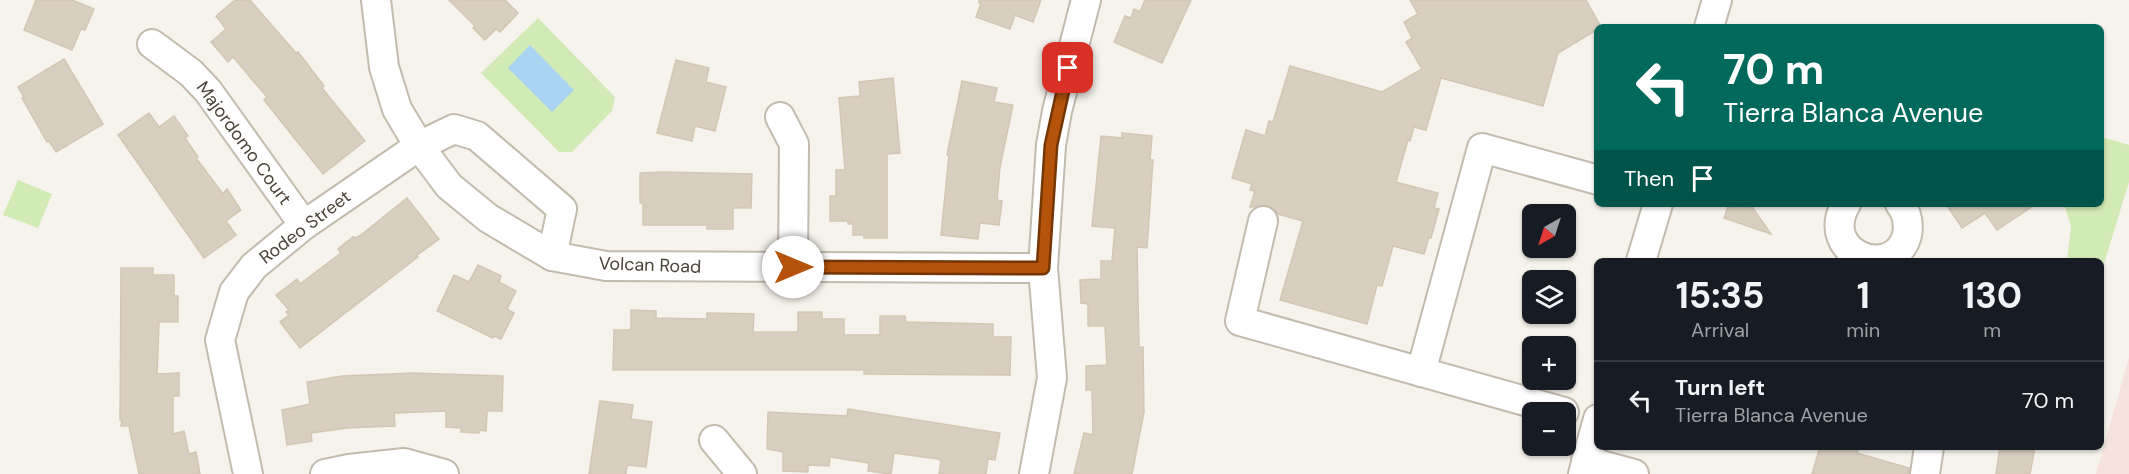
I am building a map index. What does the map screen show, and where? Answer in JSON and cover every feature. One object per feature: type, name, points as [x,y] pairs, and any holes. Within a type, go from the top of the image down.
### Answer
[{"type":"street","name":"Volcan Road","points":[[376,0],[384,67],[397,109],[418,146],[449,186],[488,218],[552,256],[606,266],[1043,268]]},
{"type":"street","points":[[1034,474],[1052,378],[1043,268],[1051,145],[1057,111],[1086,0]]},
{"type":"street","points":[[1710,24],[1717,0]]},
{"type":"street","name":"Majordomo Court","points":[[152,44],[191,73],[208,91],[304,225]]},
{"type":"street","points":[[780,117],[794,144],[793,267]]},
{"type":"street","name":"Rodeo Street","points":[[248,474],[220,340],[234,292],[254,266],[304,225],[418,146],[454,129],[477,136],[562,209],[552,256]]},
{"type":"street","points":[[1421,372],[1482,148],[1594,179]]},
{"type":"street","points":[[1642,258],[1657,207]]},
{"type":"street","points":[[1844,207],[1840,215],[1839,227],[1842,239],[1848,249],[1864,258]]},
{"type":"street","points":[[1896,258],[1906,238],[1908,227],[1907,216],[1902,207]]},
{"type":"street","points":[[1263,221],[1240,321],[1526,402]]},
{"type":"street","points":[[1576,416],[1594,420]]},
{"type":"street","points":[[1594,432],[1585,467],[1634,474]]},
{"type":"street","points":[[714,440],[742,474]]},
{"type":"street","points":[[1926,474],[1929,450]]},
{"type":"street","points":[[325,474],[404,463],[444,474]]},
{"type":"shaded area","points":[[2129,357],[2129,474],[2096,474]]},
{"type":"green space","points":[[538,18],[615,97],[612,111],[572,152],[559,152],[481,73]]},
{"type":"green space","points":[[2104,138],[2129,145],[2129,182],[2104,263],[2104,258],[2067,258],[2071,226],[2065,207],[2104,207]]},
{"type":"green space","points":[[18,180],[52,194],[38,228],[3,215]]},
{"type":"water","points":[[530,45],[574,90],[552,112],[508,68]]},
{"type":"building","points":[[36,0],[72,0],[94,9],[85,30],[81,29],[72,50],[24,30]]},
{"type":"building","points":[[235,0],[250,0],[296,53],[298,52],[324,86],[322,88],[365,141],[323,174],[264,100],[267,97],[233,57],[228,62],[211,42],[226,29],[216,16]]},
{"type":"building","points":[[449,0],[505,0],[518,13],[500,32],[496,29],[485,40],[473,28],[475,26]]},
{"type":"building","points":[[979,0],[1041,0],[1033,22],[1015,15],[1010,29],[976,17],[981,3]]},
{"type":"building","points":[[1145,0],[1191,0],[1162,63],[1114,42],[1125,16],[1131,18],[1134,9],[1140,12]]},
{"type":"building","points":[[1410,0],[1586,0],[1599,24],[1594,24],[1594,31],[1558,53],[1543,106],[1441,78],[1426,130],[1414,127],[1396,182],[1438,193],[1434,208],[1439,209],[1431,238],[1429,237],[1424,254],[1393,246],[1382,286],[1377,285],[1367,324],[1280,300],[1303,221],[1278,214],[1267,205],[1250,207],[1255,191],[1250,190],[1252,184],[1232,178],[1246,130],[1265,136],[1269,121],[1273,122],[1290,66],[1382,92],[1422,69],[1406,42],[1412,38],[1404,22],[1418,14]]},
{"type":"building","points":[[64,59],[103,124],[56,152],[49,141],[47,142],[18,87]]},
{"type":"building","points":[[676,60],[709,68],[706,82],[726,87],[715,131],[695,126],[692,141],[657,133]]},
{"type":"building","points":[[893,78],[900,153],[887,154],[887,238],[864,238],[864,235],[853,235],[853,224],[848,224],[848,221],[830,221],[830,196],[836,196],[836,170],[845,170],[839,98],[860,96],[859,82]]},
{"type":"building","points":[[962,81],[997,88],[994,102],[1013,105],[1000,167],[997,200],[1002,201],[999,225],[980,223],[978,239],[941,235],[949,155],[947,155]]},
{"type":"building","points":[[149,113],[159,127],[174,116],[188,136],[185,138],[198,157],[196,158],[223,194],[227,189],[241,210],[226,221],[236,235],[204,258],[118,135]]},
{"type":"building","points":[[1122,133],[1152,136],[1150,160],[1153,160],[1147,248],[1137,247],[1139,348],[1143,347],[1144,412],[1132,474],[1074,474],[1084,433],[1093,435],[1092,390],[1086,390],[1086,366],[1107,365],[1105,326],[1088,326],[1088,304],[1081,303],[1080,280],[1101,279],[1101,261],[1112,261],[1115,228],[1092,226],[1101,136],[1122,138]]},
{"type":"building","points":[[640,173],[752,174],[751,208],[733,208],[733,229],[707,229],[707,225],[643,225]]},
{"type":"building","points":[[407,198],[439,239],[300,348],[280,322],[289,315],[286,312],[289,310],[276,295],[297,279],[300,284],[341,253],[338,249],[353,237],[361,235]]},
{"type":"building","points":[[1728,207],[1752,207],[1771,234],[1724,218]]},
{"type":"building","points":[[1948,207],[2032,207],[1997,230],[1985,213],[1962,228]]},
{"type":"building","points":[[478,265],[501,276],[499,282],[516,291],[507,309],[514,313],[501,339],[494,336],[493,338],[437,311],[454,275],[469,282]]},
{"type":"building","points":[[121,268],[153,268],[153,275],[174,275],[174,296],[178,296],[178,322],[159,322],[157,374],[179,373],[179,396],[173,396],[173,434],[184,431],[189,454],[196,452],[200,474],[139,474],[129,426],[121,426],[122,420],[120,420]]},
{"type":"building","points":[[631,310],[656,311],[656,318],[707,319],[707,313],[754,314],[753,332],[798,332],[798,312],[822,312],[822,319],[844,319],[844,335],[880,335],[880,316],[905,316],[906,322],[993,324],[993,337],[1011,337],[1010,375],[864,374],[864,370],[613,370],[614,330],[631,330]]},
{"type":"building","points":[[412,373],[503,376],[502,411],[487,411],[486,431],[479,430],[479,433],[461,432],[461,428],[446,427],[446,411],[394,413],[395,426],[347,428],[311,433],[312,441],[287,445],[282,410],[310,404],[307,382],[342,376]]},
{"type":"building","points":[[600,401],[633,405],[631,419],[652,422],[646,467],[627,465],[626,474],[589,474]]},
{"type":"building","points":[[848,409],[1000,433],[995,460],[988,459],[986,474],[939,474],[941,461],[938,459],[894,453],[891,474],[868,471],[869,463],[830,457],[829,466],[808,465],[808,472],[783,471],[783,452],[767,449],[768,412],[847,416]]},
{"type":"building","points":[[1819,450],[1858,450],[1857,453],[1909,468],[1909,474],[1812,474]]},
{"type":"building","points":[[2000,450],[2034,450],[2030,474],[1996,474]]},
{"type":"route","points":[[793,267],[1043,268],[1051,145],[1068,68]]}]
